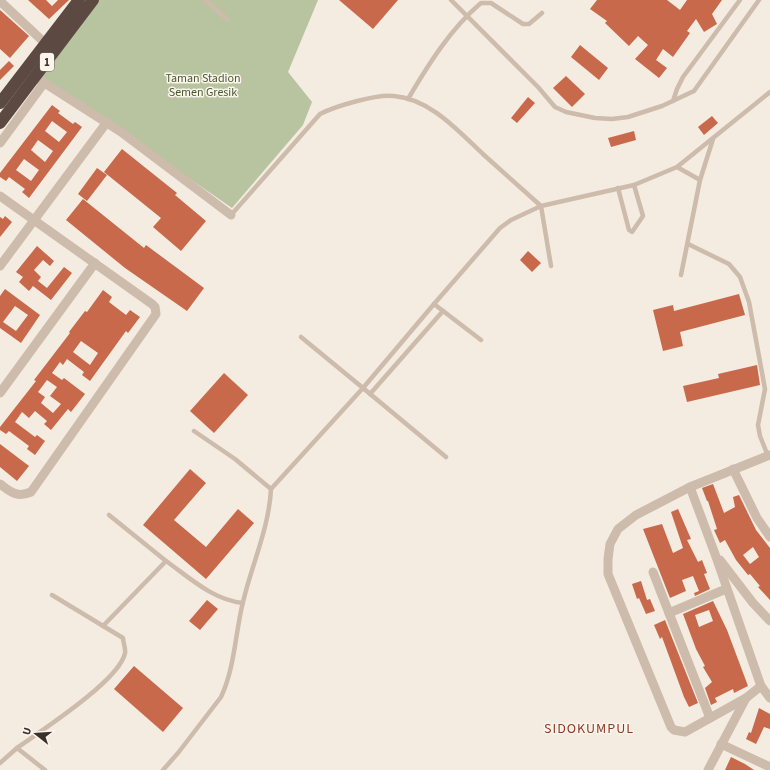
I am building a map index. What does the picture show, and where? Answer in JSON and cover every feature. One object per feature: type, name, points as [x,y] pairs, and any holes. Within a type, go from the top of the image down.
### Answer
[{"type":"highway","name":"1","points":[[2,95],[46,44],[79,0]]},
{"type":"highway","name":"1","points":[[0,123],[40,80],[93,0]]},
{"type":"street","points":[[0,1],[46,44]]},
{"type":"street","points":[[0,144],[40,80],[107,122],[231,215]]},
{"type":"street","points":[[0,266],[107,122]]},
{"type":"street","points":[[0,196],[152,304],[156,311],[154,319],[31,492],[23,496],[15,495],[0,484]]},
{"type":"street","points":[[0,393],[95,263]]},
{"type":"street","points":[[761,686],[746,698],[685,732],[674,730],[671,727],[608,574],[610,544],[618,529],[636,515],[690,487],[769,456]]},
{"type":"street","points":[[733,469],[757,518],[770,538]]},
{"type":"street","points":[[690,487],[716,554],[726,590],[761,686],[770,698]]},
{"type":"street","points":[[716,554],[753,602],[770,621]]},
{"type":"street","points":[[653,572],[710,718]]},
{"type":"street","points":[[669,613],[726,590]]},
{"type":"street","points":[[708,770],[746,698]]},
{"type":"street","points":[[721,744],[770,767]]},
{"type":"lane","points":[[205,0],[227,19]]},
{"type":"lane","points":[[451,0],[555,106],[566,112],[595,118],[612,119],[628,117],[687,95],[699,85],[758,0]]},
{"type":"lane","points":[[673,101],[683,77],[740,0]]},
{"type":"lane","points":[[408,99],[434,59],[467,15],[481,2],[487,2],[523,24],[529,24],[542,13]]},
{"type":"lane","points":[[163,770],[221,697],[233,665],[243,603],[261,543],[271,499],[271,489],[363,388],[500,228],[511,220],[541,206],[634,184],[677,168],[770,92]]},
{"type":"lane","points":[[231,215],[320,114],[332,108],[371,99],[394,96],[408,99],[423,105],[444,119],[541,206],[551,266]]},
{"type":"lane","points":[[681,275],[700,180],[713,138]]},
{"type":"lane","points":[[677,168],[700,180]]},
{"type":"lane","points":[[618,188],[629,230],[632,232],[642,216],[634,184]]},
{"type":"lane","points":[[688,244],[729,264],[740,277],[749,302],[763,374],[765,394],[758,425],[760,436],[769,456]]},
{"type":"lane","points":[[434,304],[481,340]]},
{"type":"lane","points":[[370,394],[443,311]]},
{"type":"lane","points":[[301,337],[446,457]]},
{"type":"lane","points":[[194,431],[235,459],[271,489]]},
{"type":"lane","points":[[109,515],[166,561],[212,594],[229,601],[243,603]]},
{"type":"lane","points":[[103,626],[166,561]]},
{"type":"lane","points":[[0,763],[17,748],[100,688],[114,672],[125,653],[123,638],[52,595]]},
{"type":"lane","points":[[17,748],[45,770]]},
{"type":"green space","name":"Taman Stadion Semen Gresik","points":[[94,0],[318,0],[288,72],[312,102],[303,125],[232,208],[37,73]]},
{"type":"building","points":[[28,0],[46,0],[52,6],[58,0],[69,0],[49,19]]},
{"type":"building","points":[[339,0],[398,0],[373,29]]},
{"type":"building","points":[[597,0],[667,0],[680,10],[687,0],[722,0],[712,14],[717,24],[704,32],[696,19],[687,31],[690,33],[673,57],[663,49],[656,60],[667,68],[659,78],[635,59],[648,45],[638,36],[629,46],[605,23],[607,21],[590,9]]},
{"type":"building","points":[[0,10],[29,36],[10,58],[0,49]]},
{"type":"building","points":[[580,45],[608,68],[599,80],[571,57]]},
{"type":"building","points":[[9,61],[14,66],[0,80],[0,70]]},
{"type":"building","points":[[566,76],[585,94],[572,107],[553,88]]},
{"type":"building","points":[[528,97],[535,103],[517,123],[511,118]]},
{"type":"building","points":[[52,105],[60,111],[58,113],[73,124],[75,122],[82,127],[29,198],[22,192],[25,189],[9,177],[6,181],[0,177],[0,173]],"holes":[[[52,121],[67,132],[59,142],[45,131]],[[38,140],[53,151],[45,162],[31,150]],[[24,159],[39,170],[31,181],[16,170]]]},
{"type":"building","points":[[712,116],[718,123],[704,135],[698,127]]},
{"type":"building","points":[[634,131],[636,140],[611,147],[608,138]]},
{"type":"building","points":[[122,149],[177,193],[175,195],[206,221],[181,251],[153,227],[161,218],[104,172]]},
{"type":"building","points":[[97,168],[107,175],[87,201],[78,194]]},
{"type":"building","points":[[83,199],[144,248],[146,245],[204,288],[187,311],[125,268],[66,220]]},
{"type":"building","points":[[5,216],[12,222],[0,237],[0,217],[3,219]]},
{"type":"building","points":[[37,246],[54,261],[50,266],[43,260],[34,270],[41,277],[38,281],[47,288],[64,267],[72,273],[51,300],[33,286],[29,291],[19,282],[23,277],[16,272]]},
{"type":"building","points":[[528,251],[541,263],[532,272],[520,260]]},
{"type":"building","points":[[5,289],[40,315],[21,343],[0,328],[0,296]],"holes":[[[15,306],[28,315],[16,331],[3,322]]]},
{"type":"building","points":[[103,290],[112,297],[109,302],[126,315],[130,310],[140,317],[128,333],[126,331],[90,381],[82,375],[84,372],[67,359],[63,365],[60,362],[52,373],[62,380],[64,378],[85,394],[71,412],[68,409],[51,430],[44,424],[47,421],[35,411],[29,418],[22,412],[15,422],[35,437],[37,435],[45,441],[35,455],[27,449],[29,446],[9,431],[6,434],[0,430],[0,427],[36,381],[34,380],[70,333],[69,332],[85,311],[87,312]],"holes":[[[81,341],[98,353],[90,365],[73,352]],[[47,380],[57,387],[50,396],[61,404],[53,413],[41,403],[45,397],[38,392]]]},
{"type":"building","points":[[739,294],[745,315],[680,332],[683,346],[663,351],[653,310],[673,305],[674,311]]},
{"type":"building","points":[[757,365],[760,385],[687,402],[683,386],[719,378],[718,374]]},
{"type":"building","points":[[224,373],[248,395],[214,433],[190,411]]},
{"type":"building","points":[[0,444],[29,466],[17,481],[0,467]]},
{"type":"building","points":[[190,469],[206,483],[174,520],[206,547],[238,509],[254,523],[206,579],[143,525]]},
{"type":"building","points":[[713,484],[724,513],[735,507],[733,497],[739,495],[756,530],[770,548],[770,600],[758,587],[760,586],[750,574],[748,575],[736,560],[725,540],[720,543],[714,530],[717,529],[708,501],[702,488]],"holes":[[[753,547],[759,557],[750,564],[743,555]]]},
{"type":"building","points":[[678,509],[691,539],[687,540],[698,562],[702,560],[707,573],[704,574],[710,589],[695,596],[694,593],[699,591],[693,576],[682,580],[686,591],[670,598],[643,529],[662,524],[673,553],[683,548],[671,512]]},
{"type":"building","points":[[641,581],[647,600],[650,599],[655,611],[646,614],[639,598],[637,599],[632,584]]},
{"type":"building","points":[[207,600],[218,609],[200,630],[189,621]]},
{"type":"building","points":[[713,601],[727,630],[748,686],[734,693],[733,689],[715,698],[717,702],[711,705],[705,688],[712,682],[703,667],[705,666],[696,649],[683,614]],"holes":[[[709,610],[713,621],[699,627],[695,615]]]},
{"type":"building","points":[[665,620],[698,703],[689,707],[662,637],[660,639],[654,625]]},
{"type":"building","points":[[134,666],[183,708],[163,732],[114,689]]},
{"type":"building","points":[[759,708],[770,714],[770,729],[764,727],[756,744],[746,739],[749,732],[751,733]]},
{"type":"building","points":[[731,757],[745,764],[754,770],[725,770]]},
{"type":"district","name":"SIDOKUMPUL","points":[[589,729]]}]
